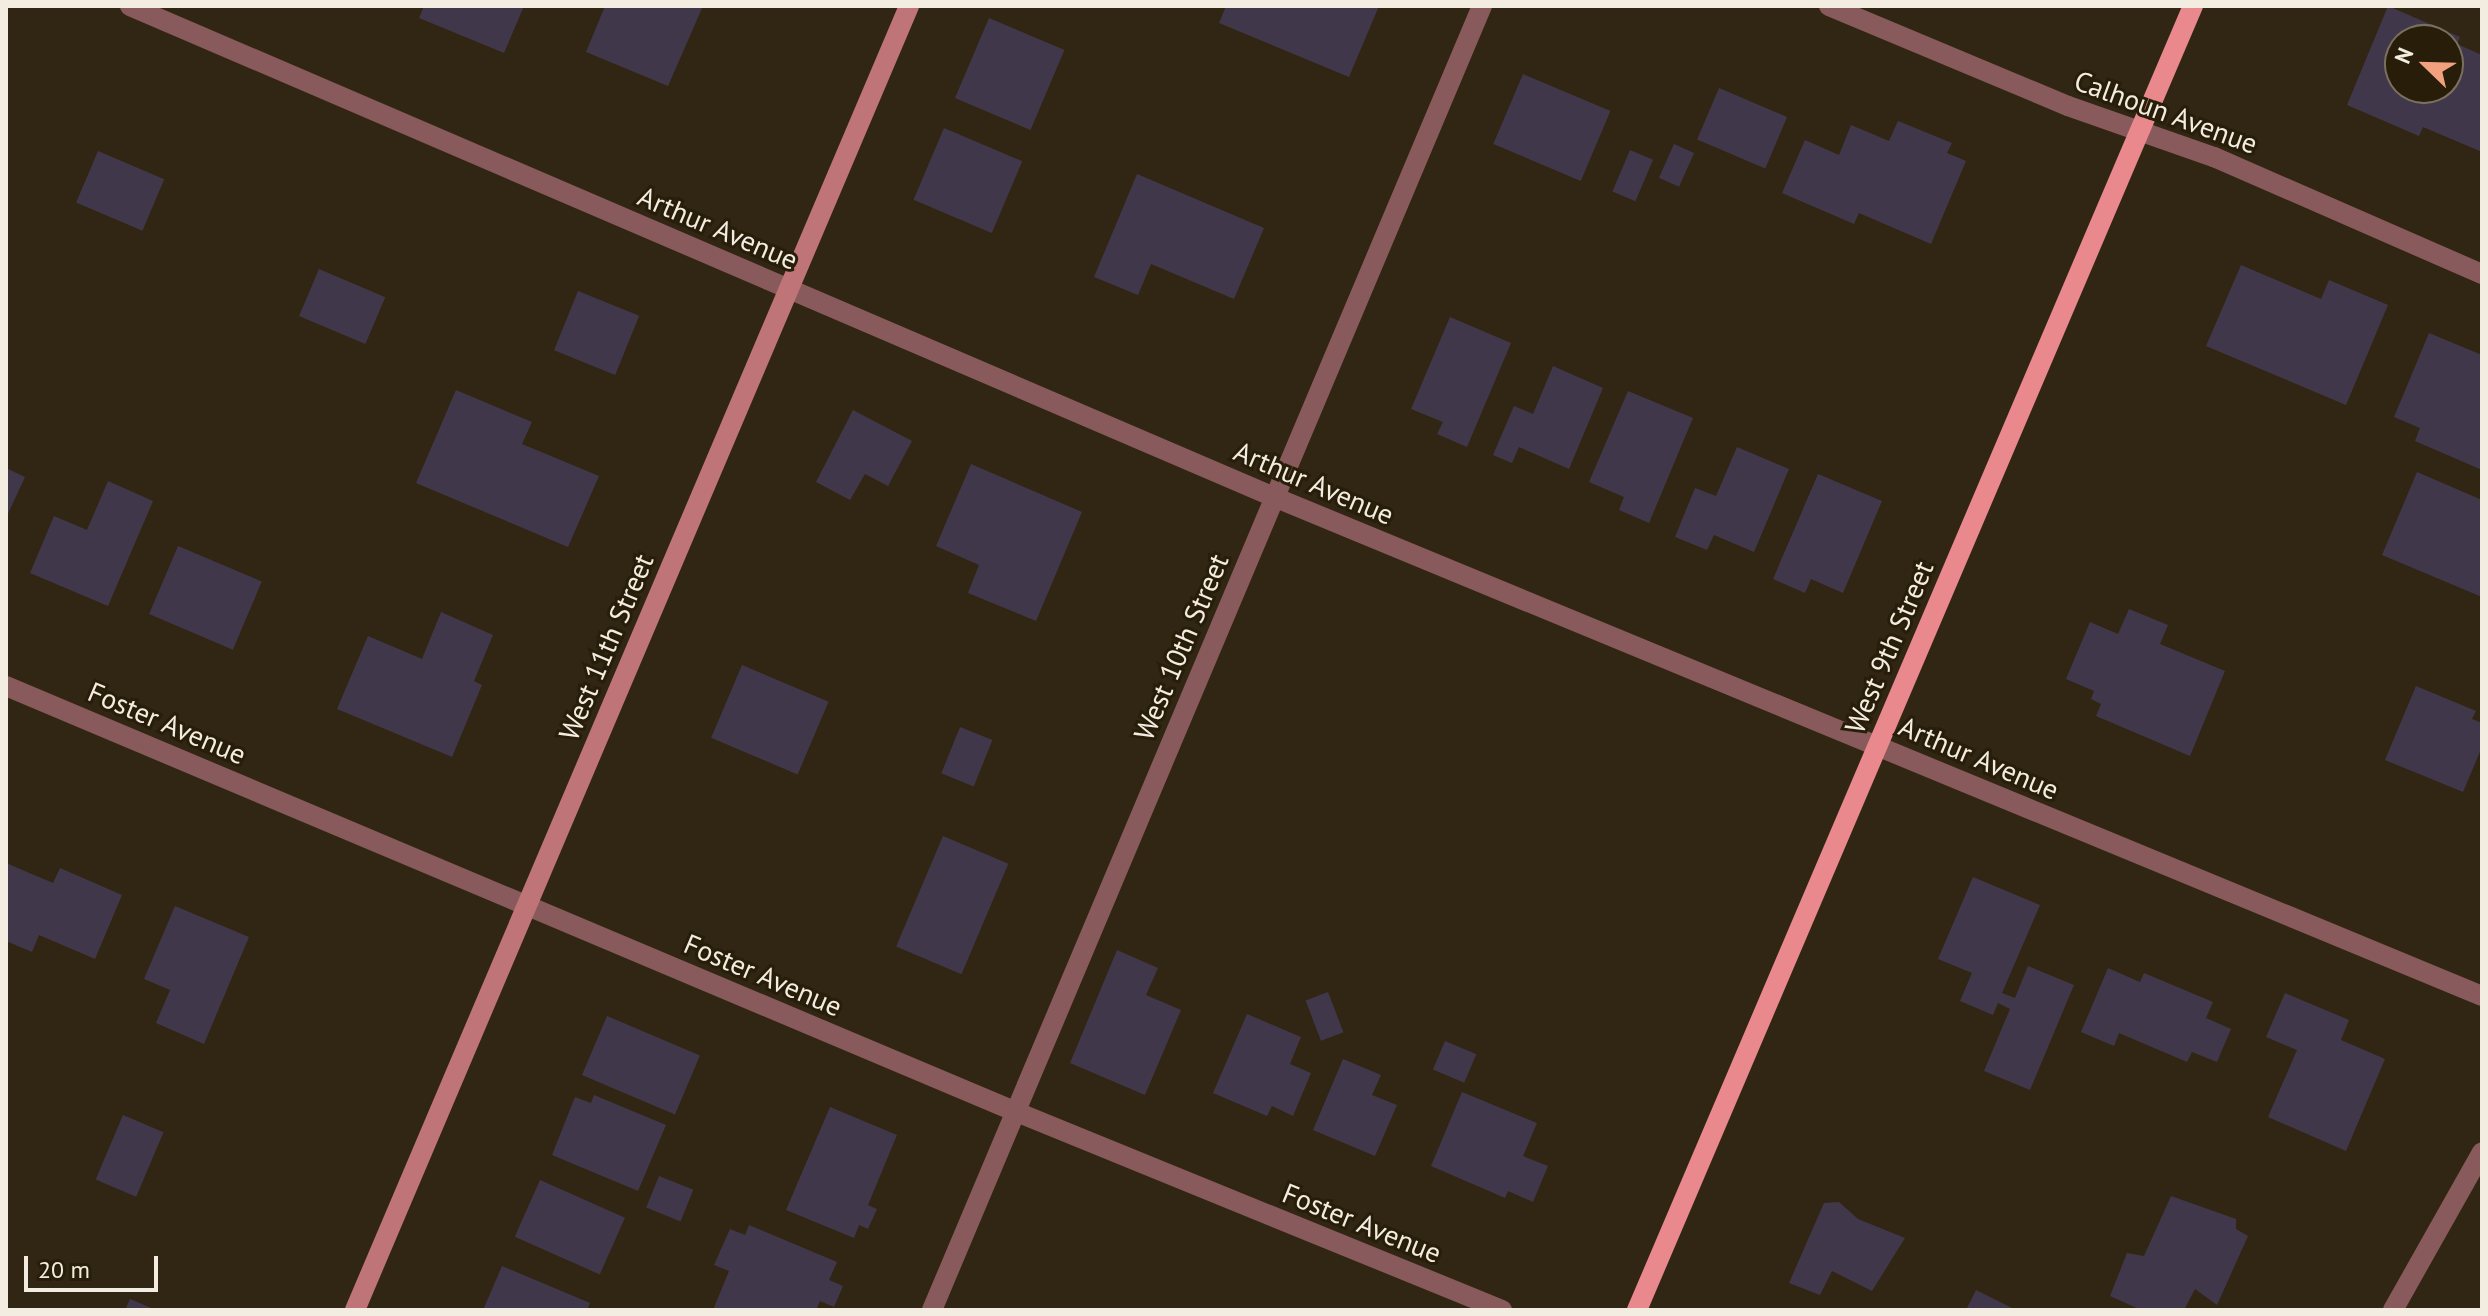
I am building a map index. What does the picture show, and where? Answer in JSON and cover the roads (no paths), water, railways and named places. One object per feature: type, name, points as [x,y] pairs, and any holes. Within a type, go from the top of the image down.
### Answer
[{"type":"main road","name":"West 11th Street","points":[[355,1310],[909,6]]},
{"type":"main road","name":"West 9th Street","points":[[1637,1310],[2193,6]]},
{"type":"street","name":"Arthur Avenue","points":[[130,6],[1274,497],[2482,996]]},
{"type":"street","name":"West 10th Street","points":[[932,1310],[1482,6]]},
{"type":"street","name":"Calhoun Avenue","points":[[1829,6],[2139,132],[2214,157],[2482,274]]},
{"type":"street","name":"Foster Avenue","points":[[6,686],[1014,1111],[1502,1310]]},
{"type":"street","points":[[2393,1310],[2482,1152]]}]
